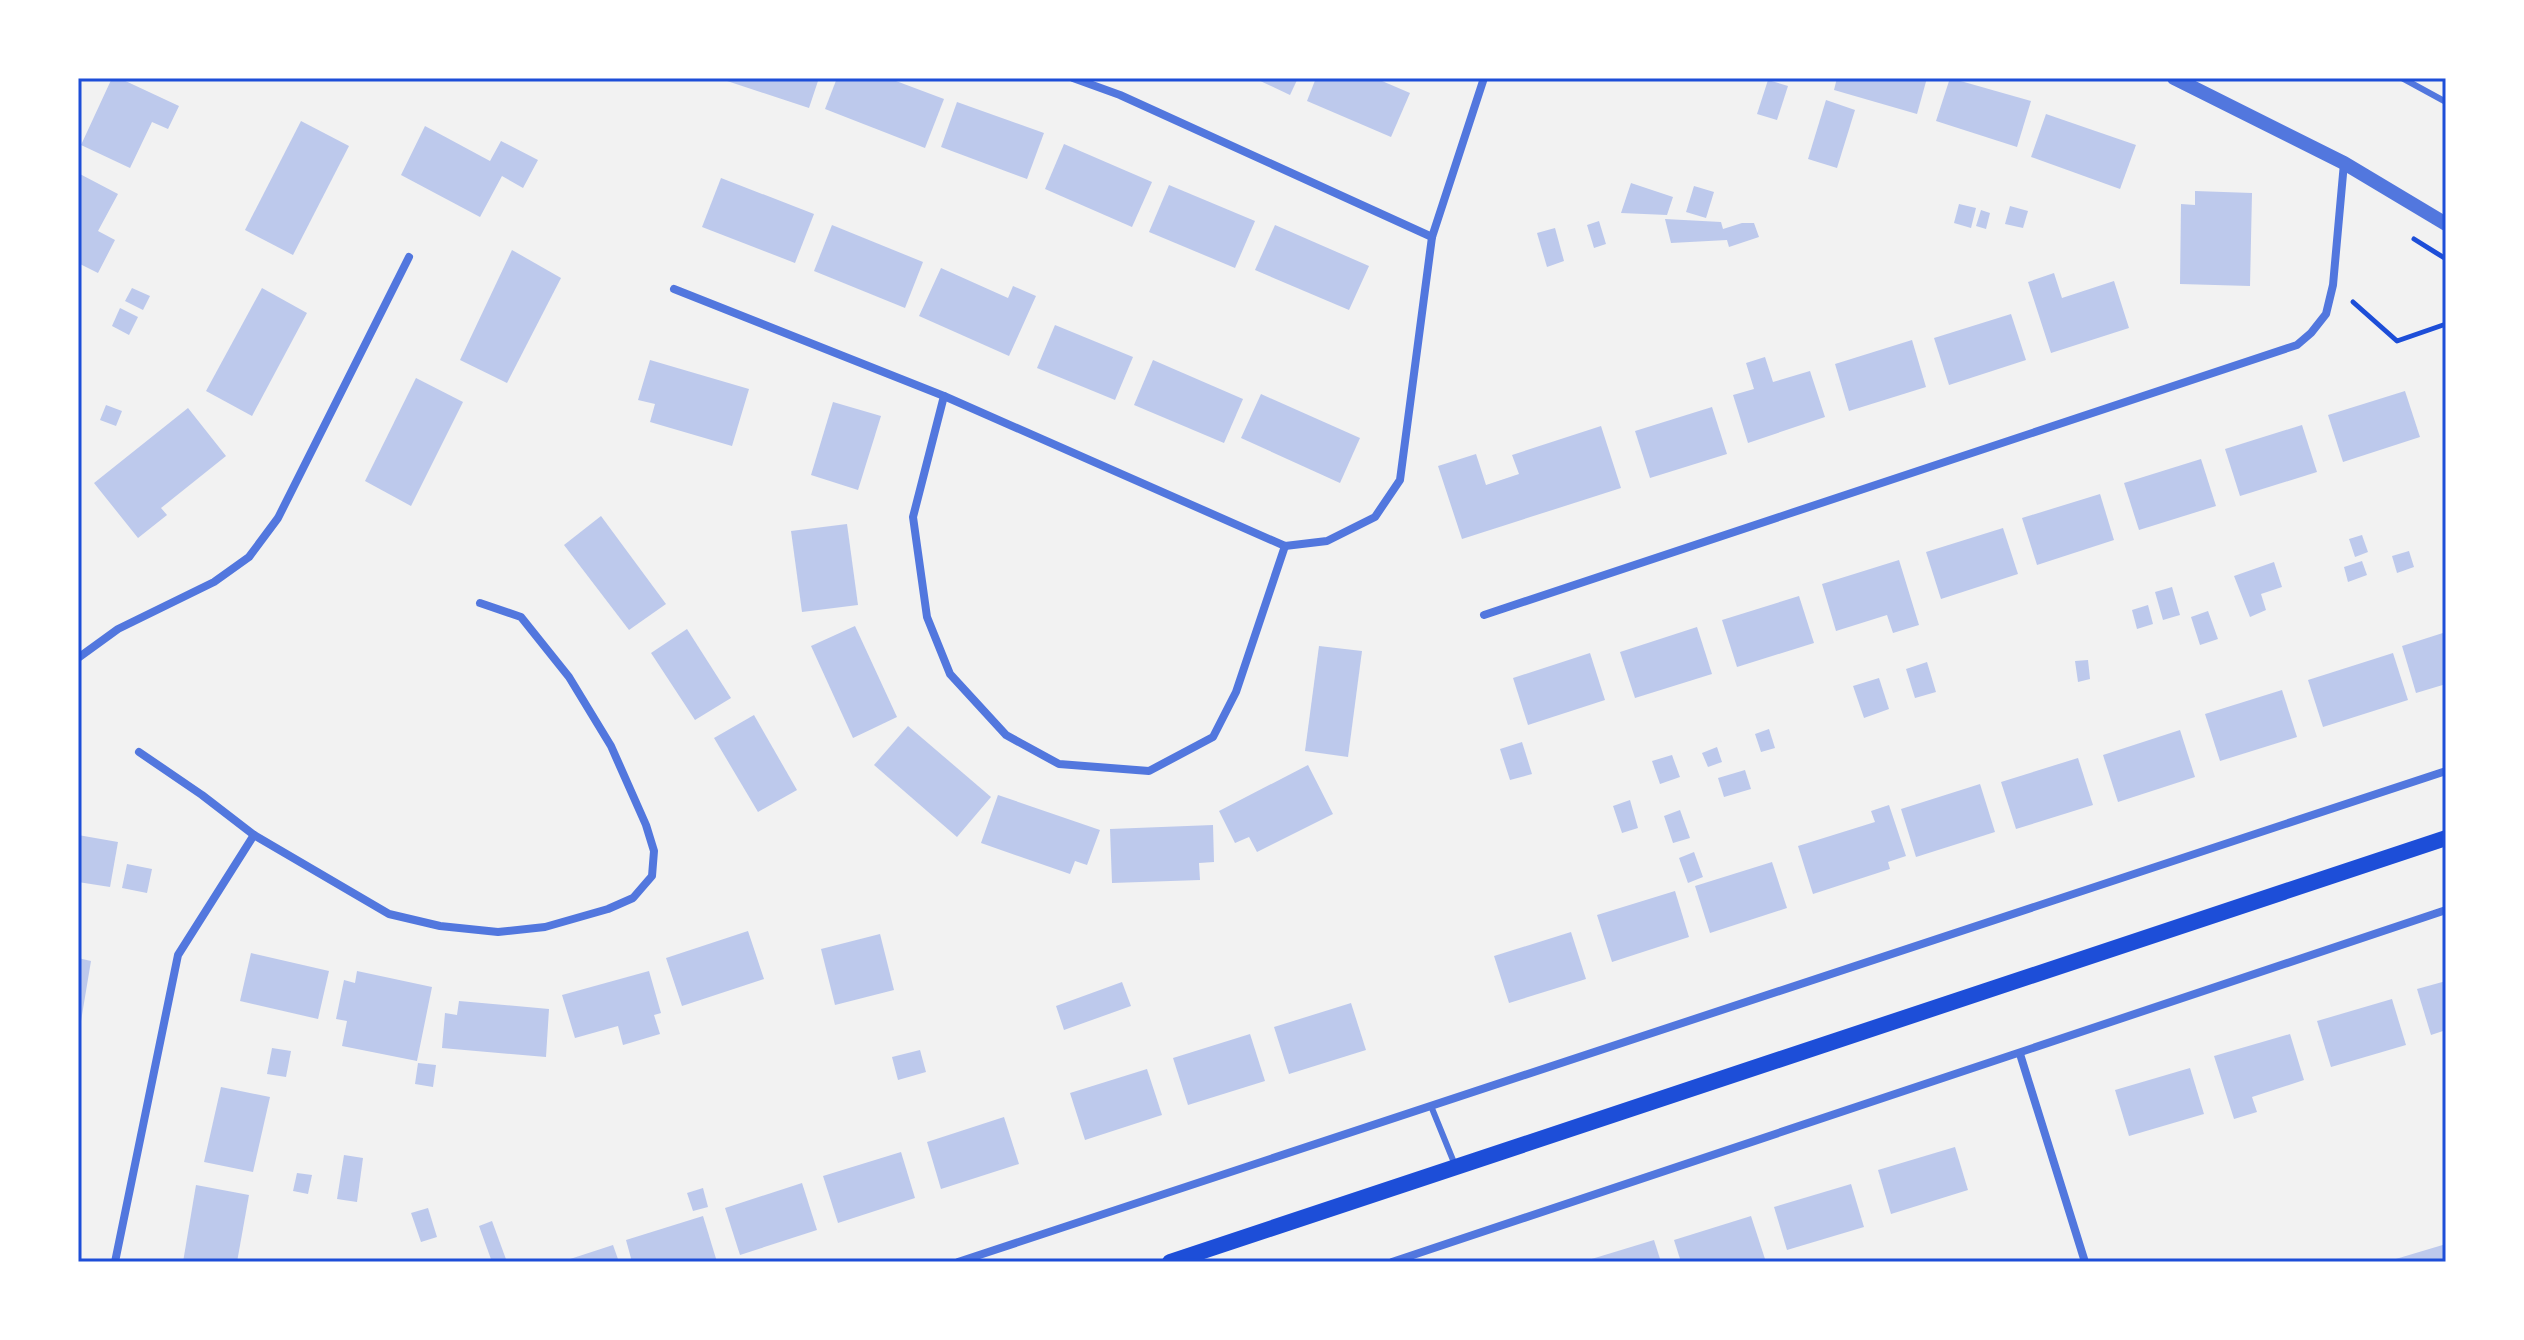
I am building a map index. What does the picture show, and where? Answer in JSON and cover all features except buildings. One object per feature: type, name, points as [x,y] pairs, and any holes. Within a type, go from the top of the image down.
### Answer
[{"type":"main road","points":[[1170,1262],[2446,838]]},
{"type":"street","points":[[1073,78],[1120,95],[1432,237]]},
{"type":"street","points":[[674,289],[944,396],[1285,546],[1327,541],[1375,517],[1400,480],[1432,237],[1484,78]]},
{"type":"street","points":[[2174,78],[2196,82],[2344,163],[2446,224]]},
{"type":"street","points":[[1484,615],[2297,345],[2326,314],[2333,285],[2344,163]]},
{"type":"street","points":[[78,658],[118,629],[214,582],[249,557],[278,518],[409,257]]},
{"type":"street","points":[[944,396],[913,517],[927,617],[950,674],[1006,735],[1059,764],[1149,771],[1213,737],[1236,692],[1285,546]]},
{"type":"street","points":[[139,752],[254,835],[389,914],[440,926],[498,932],[545,927],[608,909],[633,898],[652,876],[654,851],[646,825],[611,746],[569,677],[521,617],[480,603]]},
{"type":"street","points":[[958,1262],[2446,771]]},
{"type":"street","points":[[115,1262],[178,955],[254,835]]},
{"type":"street","points":[[1392,1262],[2446,910]]},
{"type":"street","points":[[2020,1054],[2085,1262]]},
{"type":"lane","points":[[2402,78],[2446,102]]},
{"type":"lane","points":[[1431,1106],[1456,1168]]},
{"type":"path","points":[[2333,285],[2397,341],[2446,324]]}]
